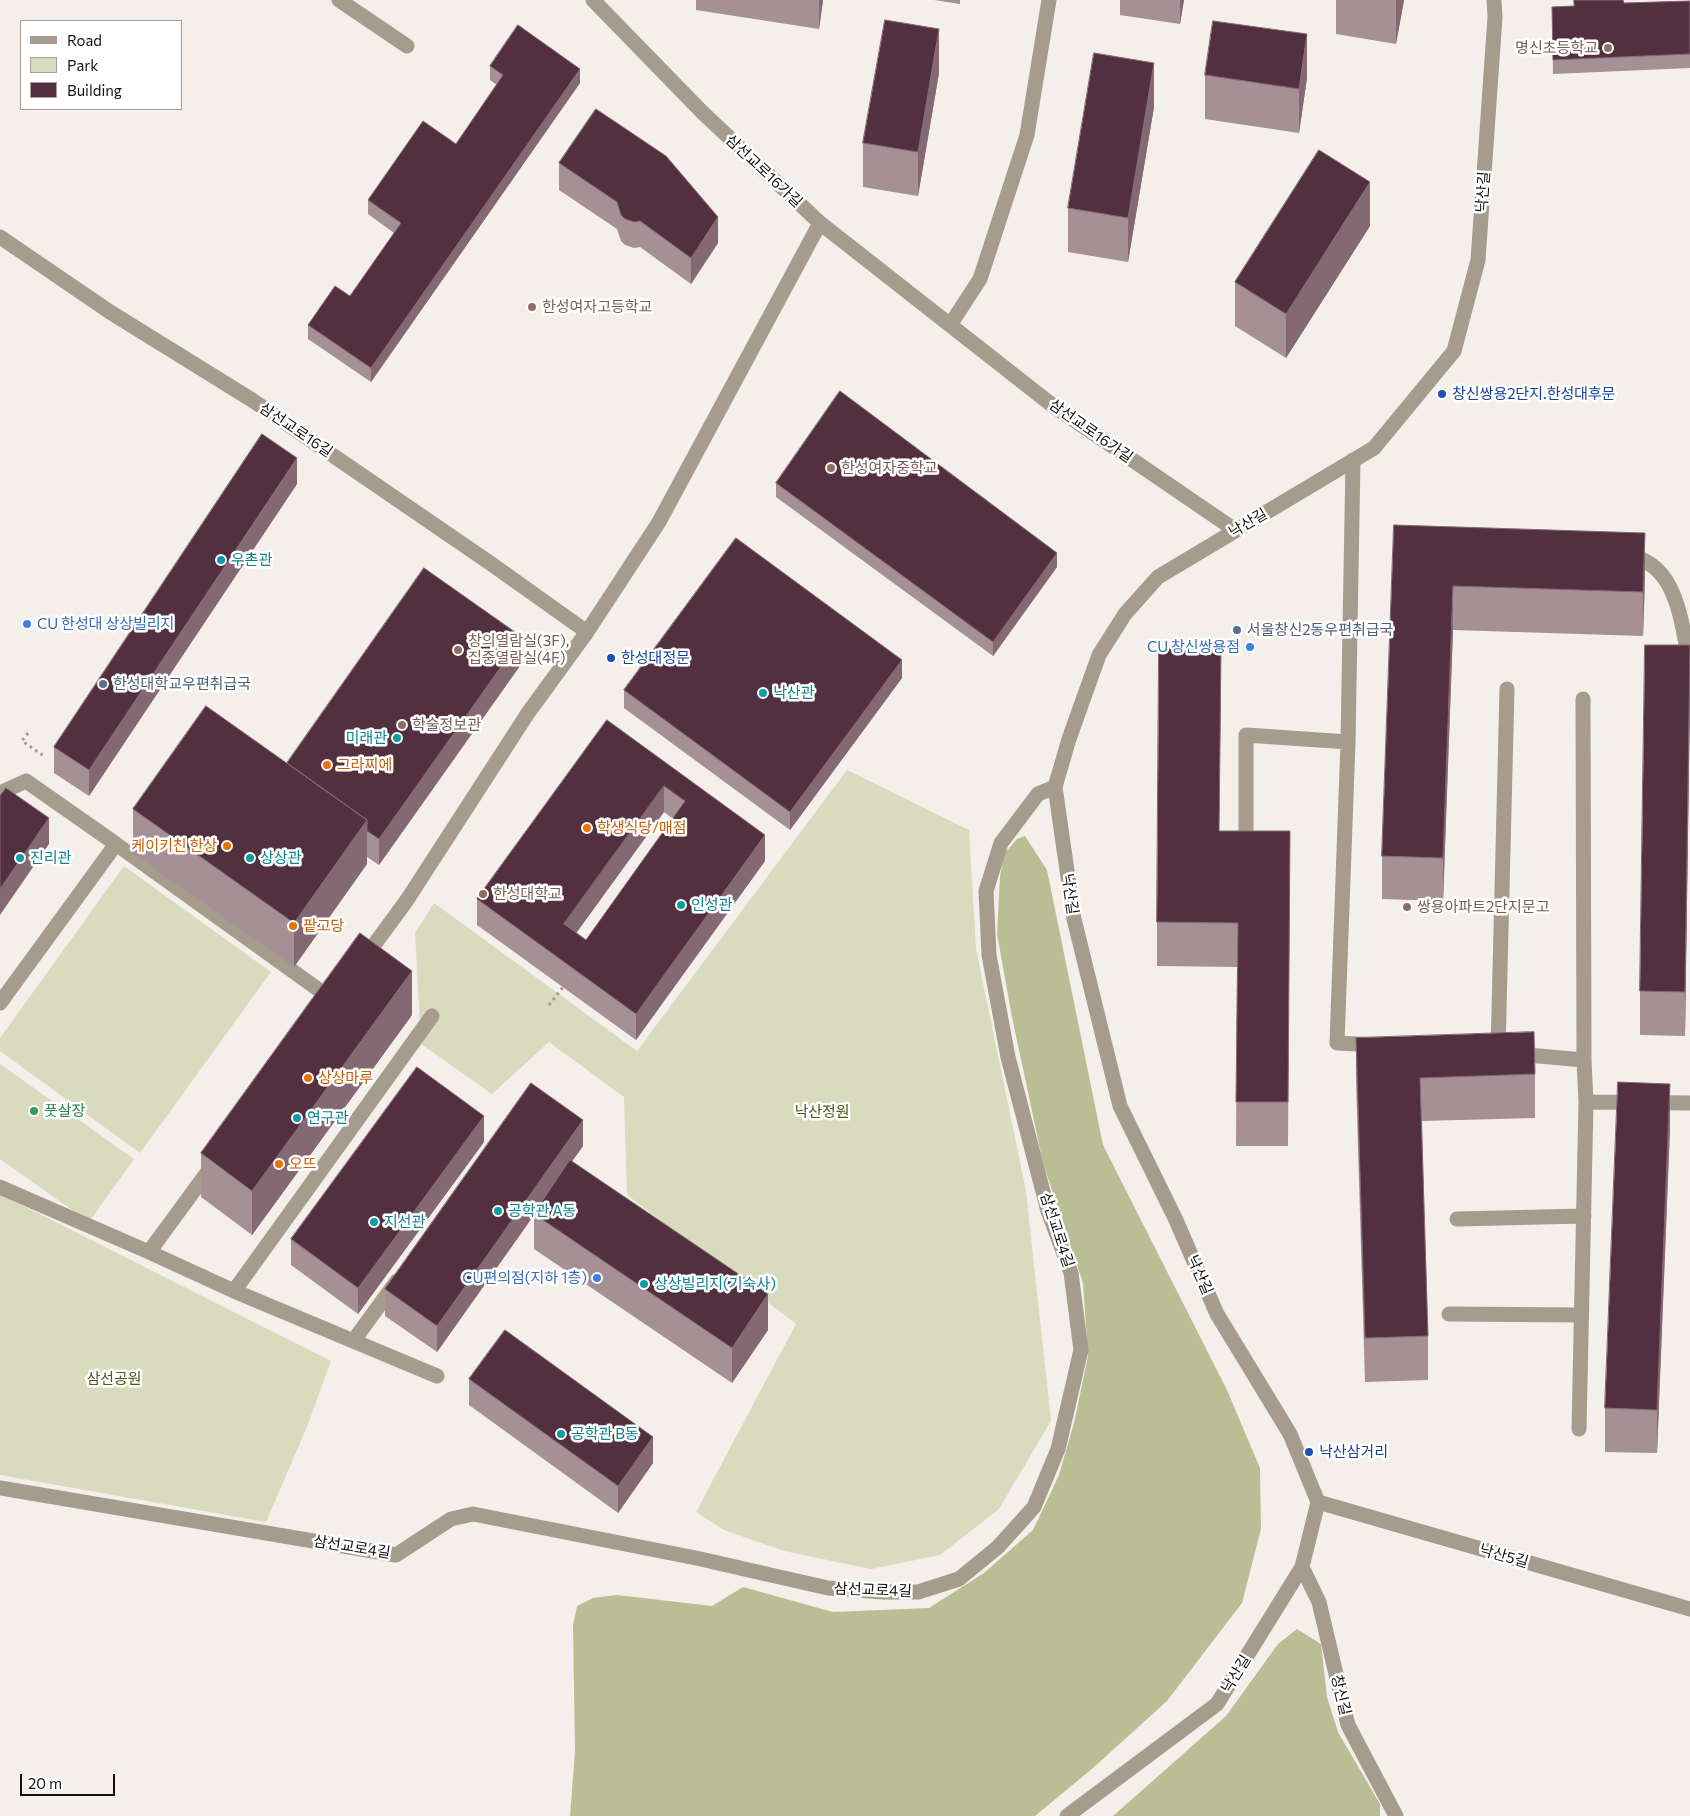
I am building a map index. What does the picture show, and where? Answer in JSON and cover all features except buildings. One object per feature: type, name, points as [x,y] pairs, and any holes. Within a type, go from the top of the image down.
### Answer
[{"type":"street","points":[[339,0],[407,46]]},
{"type":"street","name":"삼선교로16가길","points":[[593,0],[702,112],[820,222],[1052,404],[1235,530]]},
{"type":"street","points":[[950,325],[980,279],[1027,135],[1049,0]]},
{"type":"street","name":"낙산길","points":[[1066,1816],[1217,1704],[1302,1567],[1318,1502],[1290,1434],[1217,1314],[1175,1218],[1120,1106],[1074,919],[1055,787],[1069,739],[1099,655],[1126,614],[1158,577],[1374,448],[1454,351],[1478,260],[1495,17],[1494,0]]},
{"type":"street","points":[[355,971],[407,900],[528,713],[587,632],[659,522],[820,222]]},
{"type":"street","name":"삼선교로16길","points":[[0,237],[110,312],[252,400],[587,632]]},
{"type":"street","points":[[1353,460],[1348,742],[1336,1043],[1394,1046]]},
{"type":"street","points":[[1615,554],[1631,556],[1650,563],[1665,578],[1680,609],[1690,662]]},
{"type":"street","points":[[1498,1053],[1507,689]]},
{"type":"street","points":[[1579,1430],[1586,1102],[1584,1060],[1583,699]]},
{"type":"street","points":[[1246,860],[1246,734],[1348,742]]},
{"type":"street","points":[[0,793],[26,781],[333,1000]]},
{"type":"street","name":"삼선교로4길","points":[[0,1488],[396,1555],[451,1519],[473,1514],[696,1558],[828,1588],[884,1592],[918,1592],[959,1579],[998,1548],[1034,1507],[1058,1449],[1081,1350],[1071,1273],[1048,1211],[1008,1057],[989,955],[986,891],[1000,843],[1038,794],[1055,787]]},
{"type":"street","points":[[0,1003],[116,844]]},
{"type":"street","points":[[234,1291],[432,1016]]},
{"type":"street","points":[[1480,1051],[1584,1060]]},
{"type":"street","points":[[1586,1102],[1690,1104]]},
{"type":"street","points":[[150,1252],[218,1158]]},
{"type":"street","points":[[0,1187],[150,1252],[234,1291],[437,1376]]},
{"type":"street","points":[[1457,1219],[1584,1216]]},
{"type":"street","points":[[354,1340],[406,1268]]},
{"type":"street","points":[[1449,1314],[1581,1315]]},
{"type":"street","name":"낙산5길","points":[[1318,1502],[1690,1609]]},
{"type":"street","name":"창신길","points":[[1302,1567],[1319,1602],[1348,1725],[1396,1816]]},
{"type":"path","points":[[28,734],[22,741],[44,756]]},
{"type":"path","points":[[549,1005],[562,987]]},
{"type":"green space","name":"낙산정원","points":[[847,770],[969,830],[976,949],[1026,1191],[1051,1421],[999,1509],[940,1555],[871,1569],[784,1551],[724,1530],[696,1512],[796,1324],[627,1195],[624,1097],[549,1042],[492,1094],[421,1044],[415,933],[434,903],[637,1051]]},
{"type":"green space","points":[[1025,836],[1047,870],[1103,1145],[1227,1390],[1260,1468],[1261,1529],[1242,1603],[1167,1701],[1093,1768],[1035,1816],[570,1816],[575,1751],[573,1625],[577,1606],[593,1598],[617,1595],[712,1606],[743,1587],[833,1612],[929,1608],[984,1573],[1033,1530],[1059,1475],[1074,1423],[1088,1356],[1083,1283],[1043,1163],[1012,1017],[997,934],[1000,877],[1004,854],[1017,839]]},
{"type":"green space","points":[[124,866],[271,972],[140,1153],[0,1051],[0,1038]]},
{"type":"green space","name":"풋살장","points":[[0,1064],[134,1159],[89,1222],[0,1159]]},
{"type":"green space","name":"삼선공원","points":[[0,1194],[331,1361],[307,1427],[266,1522],[0,1475]]},
{"type":"green space","points":[[1297,1629],[1321,1644],[1327,1697],[1338,1732],[1380,1804],[1380,1816],[1113,1816],[1226,1716],[1278,1644]]},
{"type":"place","name":"명신초등학교","points":[[1608,48]]},
{"type":"place","name":"한성여자고등학교","points":[[532,307]]},
{"type":"place","name":"창신쌍용2단지.한성대후문","points":[[1442,394]]},
{"type":"place","name":"한성여자중학교","points":[[831,468]]},
{"type":"place","name":"우촌관","points":[[221,560]]},
{"type":"place","name":"CU 한성대 상상빌리지","points":[[27,624]]},
{"type":"place","name":"서울창신2동우편취급국","points":[[1237,630]]},
{"type":"place","name":"CU 창신쌍용점","points":[[1250,647]]},
{"type":"place","name":"창의열람실(3F), 집중열람실(4F)","points":[[458,650]]},
{"type":"place","name":"한성대정문","points":[[611,658]]},
{"type":"place","name":"한성대학교우편취급국","points":[[103,684]]},
{"type":"place","name":"낙산관","points":[[763,693]]},
{"type":"place","name":"학술정보관","points":[[402,725]]},
{"type":"place","name":"미래관","points":[[397,738]]},
{"type":"place","name":"그라찌에","points":[[327,765]]},
{"type":"place","name":"학생식당/매점","points":[[587,828]]},
{"type":"place","name":"케이키친 한상","points":[[227,846]]},
{"type":"place","name":"진리관","points":[[20,858]]},
{"type":"place","name":"상상관","points":[[250,858]]},
{"type":"place","name":"한성대학교","points":[[483,894]]},
{"type":"place","name":"인성관","points":[[681,905]]},
{"type":"place","name":"쌍용아파트2단지문고","points":[[1407,907]]},
{"type":"place","name":"팥고당","points":[[293,926]]},
{"type":"place","name":"상상마루","points":[[308,1078]]},
{"type":"place","name":"풋살장","points":[[34,1111]]},
{"type":"place","name":"연구관","points":[[297,1118]]},
{"type":"place","name":"오뜨","points":[[279,1164]]},
{"type":"place","name":"공학관 A동","points":[[498,1211]]},
{"type":"place","name":"지선관","points":[[374,1222]]},
{"type":"place","name":"CU편의점(지하 1층)","points":[[597,1278]]},
{"type":"place","name":"상상빌리지(기숙사)","points":[[644,1284]]},
{"type":"place","name":"공학관 B동","points":[[561,1434]]},
{"type":"place","name":"낙산삼거리","points":[[1309,1452]]}]
